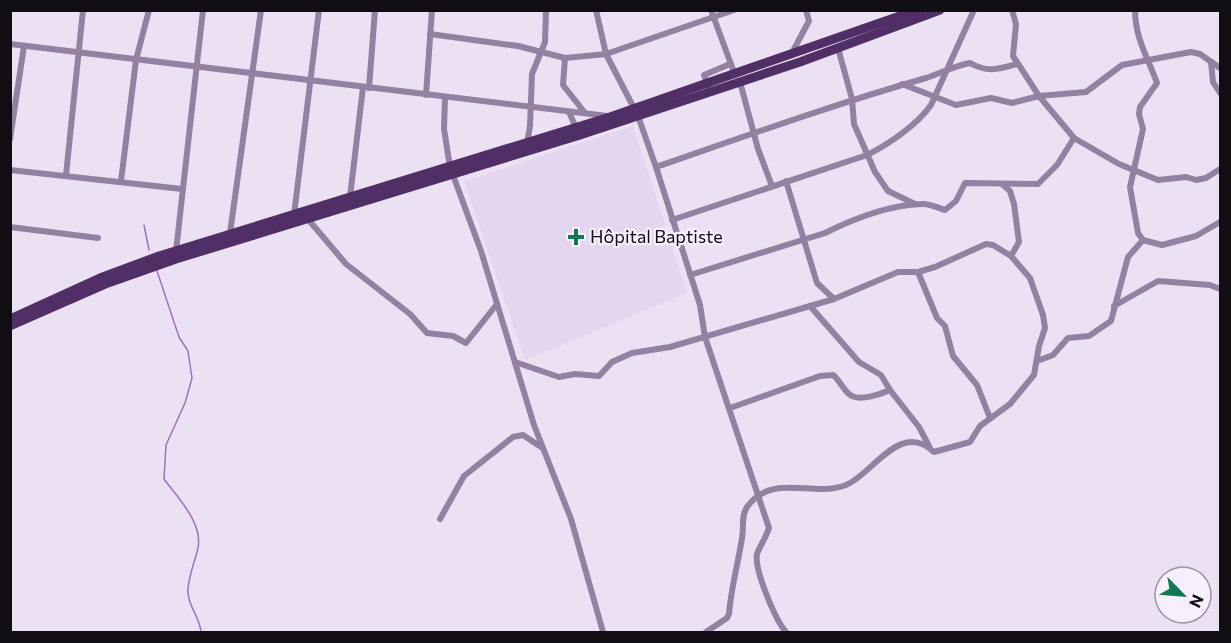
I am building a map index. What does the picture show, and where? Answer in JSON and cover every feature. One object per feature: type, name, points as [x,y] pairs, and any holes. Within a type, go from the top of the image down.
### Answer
[{"type":"main road","points":[[10,326],[108,283],[527,143],[578,131],[709,88],[917,10]]},
{"type":"main road","points":[[737,78],[838,48],[940,10]]},
{"type":"main road","points":[[10,319],[100,278],[230,233],[350,197],[552,143],[610,117],[635,112]]},
{"type":"street","points":[[66,175],[83,10]]},
{"type":"street","points":[[121,181],[136,60],[149,10]]},
{"type":"street","points":[[176,251],[203,10]]},
{"type":"street","points":[[230,233],[261,10]]},
{"type":"street","points":[[294,215],[319,10]]},
{"type":"street","points":[[350,197],[375,10]]},
{"type":"street","points":[[426,95],[432,10]]},
{"type":"street","points":[[527,143],[531,126],[532,74],[545,42],[546,10]]},
{"type":"street","points":[[596,10],[606,54],[635,112],[656,167],[700,305],[705,337],[769,528],[758,554],[758,565],[774,613],[786,633]]},
{"type":"street","points":[[711,10],[737,78],[772,186]]},
{"type":"street","points":[[430,34],[518,46],[566,58],[606,54],[734,10]]},
{"type":"street","points":[[796,54],[794,49],[809,21],[806,10]]},
{"type":"street","points":[[672,220],[867,155],[890,144],[899,133],[924,115],[932,98],[942,85],[974,10]]},
{"type":"street","points":[[1012,10],[1016,24],[1013,56],[1039,96],[1074,138],[1158,180],[1186,177],[1196,180],[1206,178],[1221,169]]},
{"type":"street","points":[[1136,10],[1135,26],[1158,83],[1140,107],[1143,129],[1130,187],[1135,225],[1143,240],[1162,245],[1196,236],[1221,222]]},
{"type":"street","points":[[10,44],[610,117]]},
{"type":"street","points":[[10,139],[24,46]]},
{"type":"street","points":[[838,48],[852,99],[854,124],[867,155],[886,190],[904,201],[945,210],[956,201],[965,183],[1038,184],[1057,165],[1074,138]]},
{"type":"street","points":[[902,84],[932,98],[956,105],[981,98],[1012,103],[1039,96],[1086,92],[1122,65],[1149,62],[1191,52],[1200,54],[1221,68]]},
{"type":"street","points":[[566,58],[563,85],[585,113]]},
{"type":"street","points":[[1211,62],[1214,82],[1221,93]]},
{"type":"street","points":[[656,167],[852,99],[947,69],[970,63],[980,69],[991,71],[1017,64]]},
{"type":"street","points":[[709,88],[704,75],[730,64]]},
{"type":"street","points":[[445,97],[444,129],[451,170],[497,304],[541,447],[570,519],[603,633]]},
{"type":"street","points":[[569,112],[578,131]]},
{"type":"street","points":[[531,126],[552,143]]},
{"type":"street","points":[[10,170],[182,189]]},
{"type":"street","points":[[786,181],[802,240],[817,283],[834,299]]},
{"type":"street","points":[[1003,185],[1010,191],[1012,197],[1019,242],[1011,256]]},
{"type":"street","points":[[690,275],[825,233],[841,224],[919,205]]},
{"type":"street","points":[[307,218],[346,264],[410,314],[427,333],[453,336],[466,343],[497,304]]},
{"type":"street","points":[[10,227],[98,238]]},
{"type":"street","points":[[1037,361],[1053,355],[1068,338],[1089,336],[1111,321],[1128,257],[1143,240]]},
{"type":"street","points":[[515,362],[559,377],[575,374],[602,375],[616,360],[632,353],[705,337],[834,299],[898,272],[918,272],[935,267],[988,244],[1011,256],[1030,278],[1046,328],[1034,375],[1024,390],[1010,404],[980,426],[970,442],[939,452],[917,443],[899,444],[849,484],[820,488],[782,486],[759,497],[747,507],[743,518],[744,530],[732,582],[729,614],[727,618],[706,633]]},
{"type":"street","points":[[918,272],[937,318],[945,326],[953,356],[977,385],[990,418]]},
{"type":"street","points":[[1114,306],[1158,282],[1210,285],[1221,289]]},
{"type":"street","points":[[810,306],[859,362],[881,375],[919,427],[930,449]]},
{"type":"street","points":[[730,408],[820,376],[832,375],[850,395],[855,397],[880,395],[890,390]]},
{"type":"street","points":[[440,519],[464,476],[513,437],[523,435],[541,447]]},
{"type":"shaded area","name":"Hôpital Baptiste","points":[[633,126],[687,293],[525,360],[464,181]]},
{"type":"waterway","points":[[144,225],[149,250]]},
{"type":"waterway","points":[[157,271],[179,337],[188,351],[192,378],[185,403],[166,445],[164,479],[188,511],[197,529],[198,548],[188,595],[201,632]]},
{"type":"place","name":"Hôpital Baptiste","points":[[576,237]]}]
